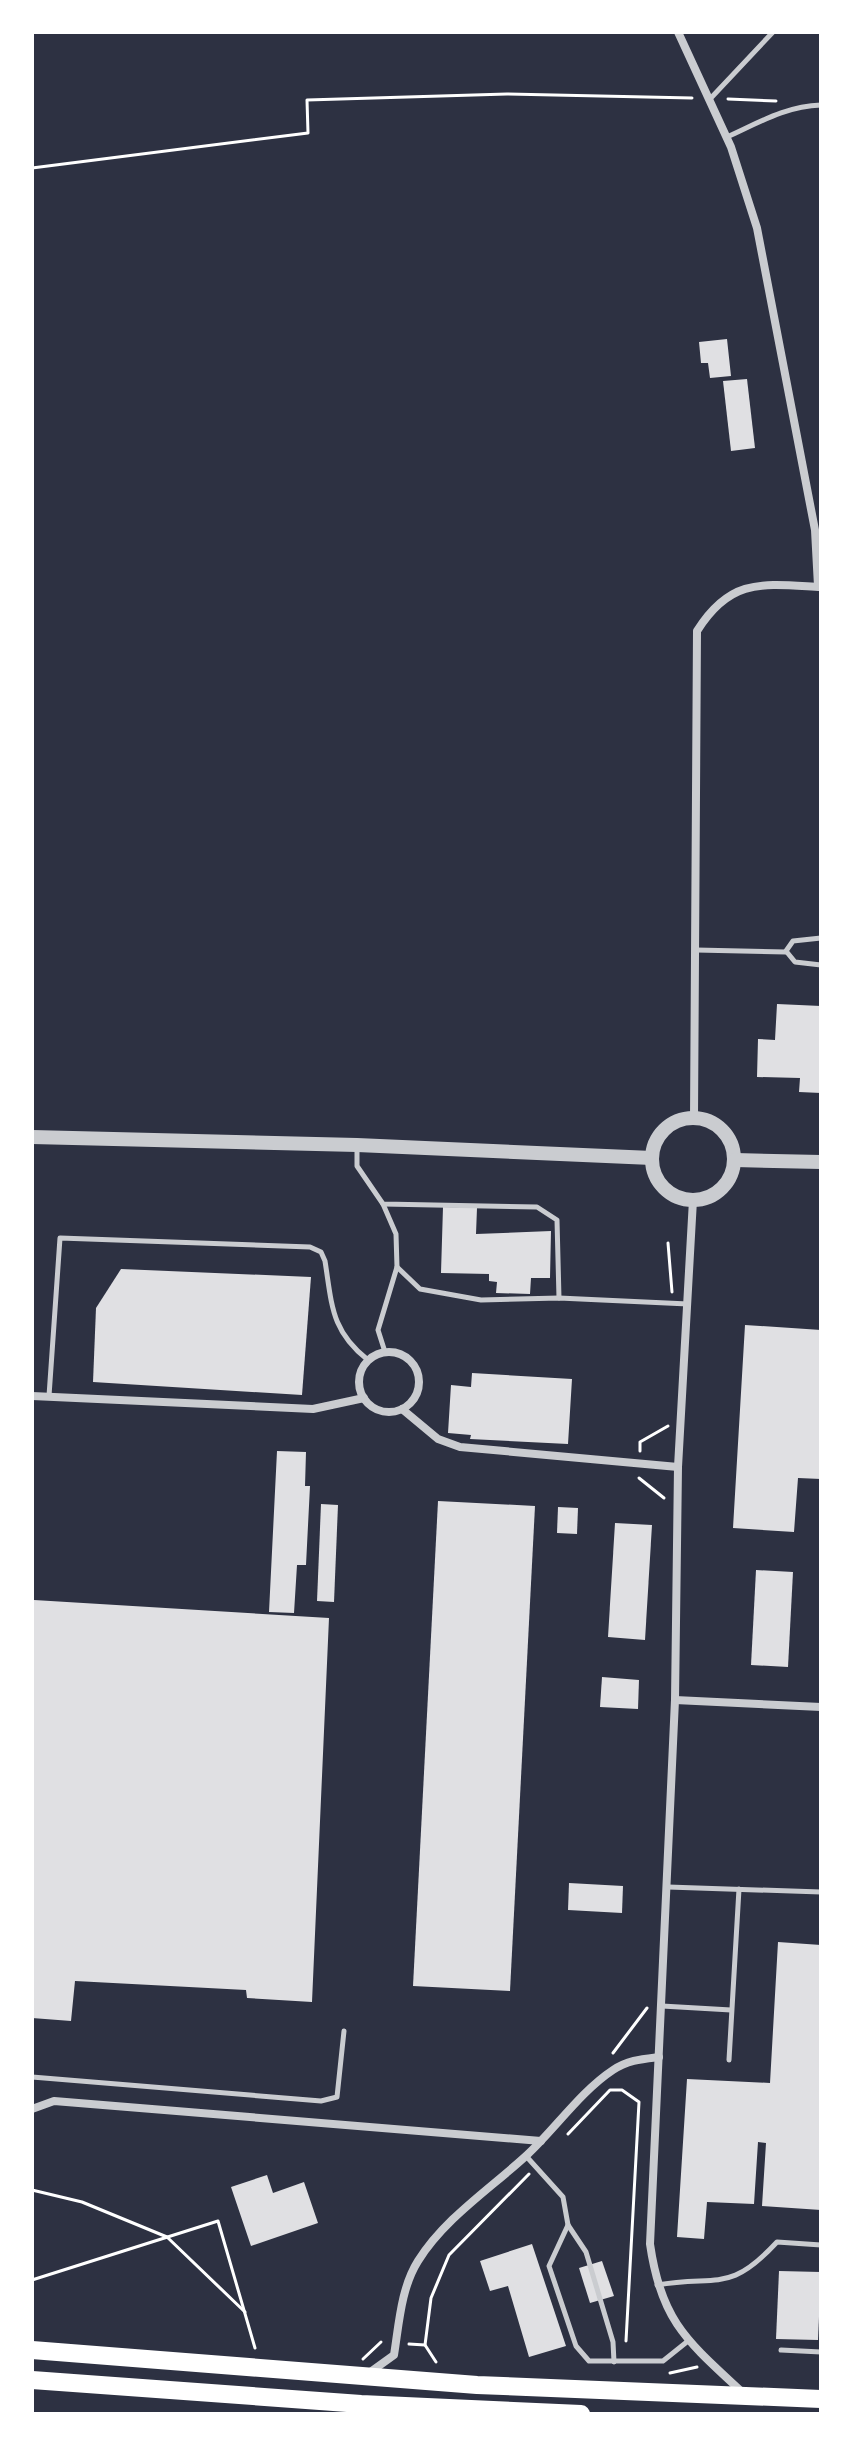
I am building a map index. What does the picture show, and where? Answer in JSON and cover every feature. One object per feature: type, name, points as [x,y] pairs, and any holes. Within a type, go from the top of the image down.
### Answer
[{"type":"main road","points":[[32,2350],[368,2374],[477,2385],[821,2399]]},
{"type":"main road","points":[[32,2380],[361,2404],[581,2414]]},
{"type":"street","points":[[678,32],[727,137],[757,228],[815,530],[820,586],[768,585],[736,590],[713,605],[697,631],[694,1118]]},
{"type":"street","points":[[694,1118],[719,1126],[733,1147],[735,1160],[732,1173],[717,1192],[693,1200],[669,1192],[654,1170],[652,1158],[661,1134],[670,1125],[694,1118]]},
{"type":"street","points":[[32,1137],[357,1145],[652,1158]]},
{"type":"street","points":[[735,1160],[821,1162]]},
{"type":"street","points":[[693,1200],[678,1467],[675,1700],[650,2244],[656,2285],[688,2341],[745,2395]]},
{"type":"street","points":[[385,1352],[408,1359],[418,1373],[414,1398],[402,1409],[385,1411],[364,1398],[359,1382],[368,1360],[385,1352]]},
{"type":"street","points":[[32,1396],[313,1409],[364,1398]]},
{"type":"street","points":[[402,1409],[438,1439],[460,1447],[678,1467]]},
{"type":"street","points":[[675,1700],[821,1707]]},
{"type":"street","points":[[368,2374],[394,2355],[405,2293],[417,2262],[473,2200],[526,2156],[611,2071],[632,2060],[659,2057]]},
{"type":"street","points":[[32,2109],[54,2101],[541,2141]]},
{"type":"lane","points":[[710,99],[773,32]]},
{"type":"lane","points":[[727,137],[776,114],[802,106],[821,105]]},
{"type":"lane","points":[[786,952],[794,940],[821,938]]},
{"type":"lane","points":[[696,950],[786,952],[797,963],[821,965]]},
{"type":"lane","points":[[357,1145],[357,1166],[383,1204],[396,1234],[397,1267],[378,1330],[385,1352]]},
{"type":"lane","points":[[383,1204],[537,1207],[557,1220],[559,1298]]},
{"type":"lane","points":[[49,1397],[60,1238],[310,1247],[321,1252],[325,1261],[340,1332],[348,1344],[368,1360]]},
{"type":"lane","points":[[397,1267],[420,1289],[481,1300],[559,1298],[689,1304]]},
{"type":"lane","points":[[668,1887],[821,1892]]},
{"type":"lane","points":[[729,2060],[739,1889]]},
{"type":"lane","points":[[661,2005],[731,2010]]},
{"type":"lane","points":[[32,2077],[321,2101],[337,2097],[344,2031]]},
{"type":"lane","points":[[526,2156],[563,2197],[568,2225],[586,2252],[613,2342],[614,2362]]},
{"type":"lane","points":[[568,2225],[549,2266],[576,2346],[589,2361],[663,2361],[688,2341]]},
{"type":"lane","points":[[656,2285],[706,2284],[741,2274],[777,2242],[821,2245]]},
{"type":"lane","points":[[781,2350],[821,2352]]},
{"type":"path","points":[[32,168],[308,133],[307,100],[507,94],[789,101]]},
{"type":"path","points":[[668,1243],[673,1303]]},
{"type":"path","points":[[665,1499],[639,1480],[640,1442],[668,1426],[670,1413]]},
{"type":"path","points":[[606,2061],[648,2006]]},
{"type":"path","points":[[32,2190],[82,2202],[167,2237],[245,2312]]},
{"type":"path","points":[[32,2280],[218,2221],[256,2352]]},
{"type":"building","points":[[727,339],[731,376],[710,378],[708,363],[701,363],[699,342]]},
{"type":"building","points":[[747,379],[755,448],[731,451],[723,381]]},
{"type":"building","points":[[777,1004],[821,1006],[821,1093],[799,1092],[800,1078],[757,1077],[758,1039],[775,1040]]},
{"type":"building","points":[[443,1207],[477,1208],[476,1234],[551,1231],[550,1278],[531,1278],[530,1294],[496,1293],[497,1282],[489,1281],[489,1274],[441,1273]]},
{"type":"building","points":[[121,1269],[311,1277],[302,1395],[93,1382],[96,1308]]},
{"type":"building","points":[[745,1325],[821,1330],[821,1479],[798,1478],[794,1532],[733,1528]]},
{"type":"building","points":[[472,1373],[572,1379],[568,1444],[470,1439],[471,1435],[448,1433],[451,1385],[471,1387]]},
{"type":"building","points":[[277,1451],[306,1452],[305,1486],[310,1486],[306,1565],[297,1565],[294,1613],[269,1612]]},
{"type":"building","points":[[438,1501],[535,1506],[510,1991],[413,1986]]},
{"type":"building","points":[[321,1504],[338,1505],[334,1602],[317,1601]]},
{"type":"building","points":[[558,1507],[578,1508],[577,1534],[557,1533]]},
{"type":"building","points":[[615,1523],[652,1525],[645,1640],[608,1637]]},
{"type":"building","points":[[756,1570],[793,1572],[788,1667],[751,1665]]},
{"type":"building","points":[[34,1600],[329,1618],[312,2002],[247,1998],[246,1990],[75,1981],[71,2021],[32,2018]]},
{"type":"building","points":[[602,1677],[639,1680],[638,1709],[600,1707]]},
{"type":"building","points":[[569,1883],[623,1886],[622,1913],[568,1910]]},
{"type":"building","points":[[778,1942],[821,1945],[821,2210],[762,2206],[766,2143],[758,2142],[754,2204],[707,2202],[704,2239],[677,2237],[687,2079],[770,2083]]},
{"type":"building","points":[[267,2175],[273,2193],[304,2182],[318,2223],[251,2246],[231,2187]]},
{"type":"building","points":[[532,2244],[566,2346],[529,2357],[508,2286],[490,2291],[480,2261]]},
{"type":"building","points":[[602,2261],[614,2296],[590,2303],[579,2268]]},
{"type":"building","points":[[779,2271],[821,2272],[818,2340],[776,2339]]}]
